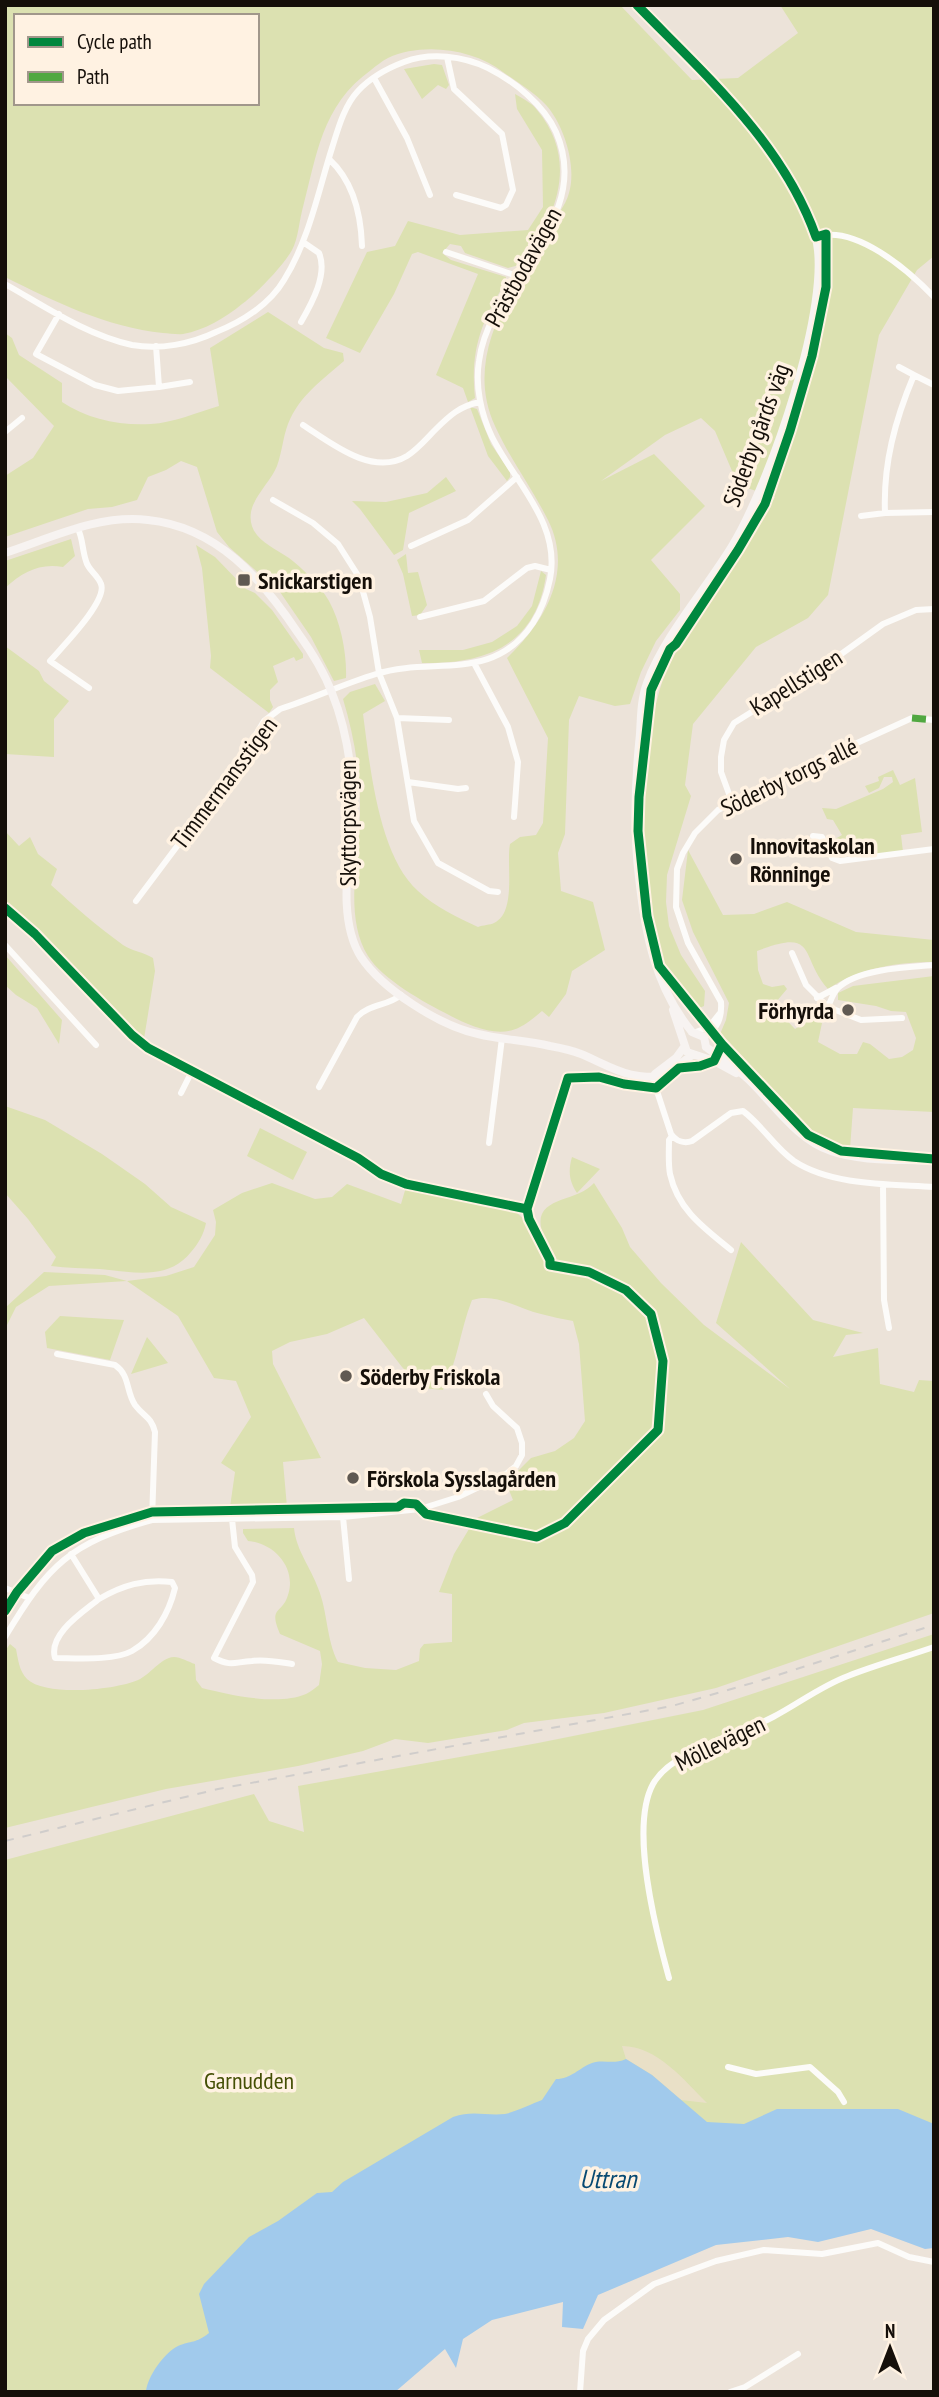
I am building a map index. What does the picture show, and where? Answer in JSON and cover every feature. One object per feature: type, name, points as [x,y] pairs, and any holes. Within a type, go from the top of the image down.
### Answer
[{"type":"main road","name":"Söderby gårds väg","points":[[637,5],[761,137],[783,170],[816,237],[819,262],[810,335],[794,393],[754,508],[732,547],[662,651],[644,693],[635,787],[634,834],[645,926],[659,977],[684,1045]]},
{"type":"main road","name":"Skyttorpsvägen","points":[[5,553],[99,522],[150,520],[183,527],[224,549],[253,573],[276,600],[307,645],[332,691],[345,735],[352,781],[347,919],[362,958],[379,978],[401,995],[454,1026],[476,1034],[566,1049],[633,1076],[652,1076]]},
{"type":"main road","name":"Söderby gårds väg","points":[[667,994],[698,1034]]},
{"type":"main road","points":[[652,1076],[676,1058],[685,1038],[698,1034],[706,1047],[750,1080],[805,1136],[823,1148],[846,1155],[934,1161]]},
{"type":"main road","points":[[684,1045],[695,1055],[720,1064],[750,1080]]},
{"type":"main road","points":[[652,1076],[666,1072],[704,1051],[706,1047]]},
{"type":"street","points":[[447,57],[454,89],[502,134],[513,190],[506,205],[501,208],[456,195]]},
{"type":"street","name":"Prästbodavägen","points":[[5,284],[97,335],[135,345],[156,346],[199,340],[245,318],[282,284],[303,242],[345,111],[358,91],[373,78],[411,59],[461,58],[493,71],[540,106],[559,141],[564,170],[562,196],[546,236],[490,320],[482,344],[478,371],[481,402],[494,440],[547,530],[551,570],[544,601],[525,633],[514,645],[497,655],[474,663],[379,673],[332,691]]},
{"type":"street","points":[[373,78],[407,138],[430,195]]},
{"type":"street","points":[[328,159],[338,167],[354,195],[362,231],[362,246]]},
{"type":"street","points":[[816,237],[826,234],[852,238],[899,265],[934,297]]},
{"type":"street","points":[[301,322],[312,303],[322,268],[319,253],[303,242]]},
{"type":"street","points":[[446,252],[517,276]]},
{"type":"street","points":[[59,314],[36,355],[95,385],[118,391],[190,382]]},
{"type":"street","points":[[156,346],[159,387]]},
{"type":"street","points":[[898,367],[934,385]]},
{"type":"street","points":[[885,513],[887,459],[895,425],[914,375]]},
{"type":"street","points":[[303,425],[359,458],[392,461],[415,450],[457,409],[481,402]]},
{"type":"street","points":[[5,432],[22,418]]},
{"type":"street","points":[[411,546],[468,520],[517,477]]},
{"type":"street","points":[[273,500],[323,530],[338,544],[359,577],[370,617],[379,673],[397,718],[414,821],[438,863],[489,891],[498,892]]},
{"type":"street","points":[[861,516],[934,512]]},
{"type":"street","points":[[78,528],[86,561],[101,583],[102,591],[94,608],[50,661],[89,688]]},
{"type":"street","points":[[420,617],[484,601],[527,568],[535,566],[551,570]]},
{"type":"street","name":"Kapellstigen","points":[[732,802],[722,772],[721,757],[724,740],[734,723],[819,670],[883,624],[916,610],[934,610]]},
{"type":"street","points":[[474,663],[508,727],[518,762],[514,817]]},
{"type":"street","name":"Timmermansstigen","points":[[136,901],[238,765],[264,721],[280,709],[332,691]]},
{"type":"street","points":[[397,718],[449,720]]},
{"type":"street","name":"Söderby torgs allé","points":[[698,1034],[709,1027],[722,1012],[717,992],[682,930],[676,907],[676,879],[683,853],[695,833],[711,815],[732,802],[912,718],[934,720]]},
{"type":"street","points":[[408,782],[466,788]]},
{"type":"street","points":[[813,836],[822,837],[832,858],[840,861],[934,849]]},
{"type":"street","points":[[5,945],[96,1045]]},
{"type":"street","points":[[792,953],[806,985],[828,1007],[861,1020],[902,1017]]},
{"type":"street","points":[[817,998],[854,979],[886,970],[934,965]]},
{"type":"street","points":[[828,1007],[840,986]]},
{"type":"street","points":[[319,1087],[357,1017],[363,1011],[392,1002],[401,995]]},
{"type":"street","points":[[489,1143],[502,1038]]},
{"type":"street","points":[[181,1093],[192,1071]]},
{"type":"street","points":[[652,1076],[672,1136],[677,1140],[687,1142],[734,1111],[743,1111],[795,1161],[811,1169],[845,1179],[934,1187]]},
{"type":"street","points":[[672,1136],[669,1140],[670,1174],[686,1209],[693,1220],[731,1250]]},
{"type":"street","points":[[883,1184],[884,1300],[889,1328]]},
{"type":"street","points":[[57,1354],[120,1368],[135,1405],[152,1420],[155,1432],[152,1520]]},
{"type":"street","points":[[5,1637],[29,1598],[48,1574],[71,1554],[100,1537],[152,1520],[343,1517],[415,1510],[458,1497],[506,1474],[520,1461],[522,1443],[517,1428],[493,1406],[486,1394]]},
{"type":"street","points":[[343,1517],[349,1579]]},
{"type":"street","points":[[232,1520],[235,1547],[252,1575],[253,1582],[214,1658],[226,1664],[237,1665],[251,1660],[292,1664]]},
{"type":"street","points":[[71,1554],[99,1599]]},
{"type":"street","points":[[153,1580],[172,1582],[175,1588],[168,1612],[161,1623],[131,1652],[100,1657],[55,1658],[53,1653],[56,1642],[64,1631],[99,1599],[134,1583],[153,1580]]},
{"type":"street","points":[[5,1588],[29,1598]]},
{"type":"street","name":"Möllevägen","points":[[669,1978],[653,1920],[645,1863],[645,1819],[652,1786],[657,1778],[673,1763],[772,1717],[846,1676],[934,1647]]},
{"type":"street","points":[[728,2067],[756,2074],[810,2067],[838,2092],[844,2102]]},
{"type":"street","points":[[580,2392],[583,2351],[588,2339],[604,2320],[654,2284],[716,2260],[764,2250],[822,2254],[878,2243],[909,2257],[934,2262]]},
{"type":"street","points":[[730,2392],[747,2390],[798,2354]]},
{"type":"green space","points":[[5,5],[620,5],[692,80],[738,78],[798,33],[780,5],[934,5],[934,256],[917,270],[879,335],[828,595],[808,618],[756,647],[693,724],[685,785],[691,796],[667,875],[666,902],[669,926],[681,955],[705,991],[704,1006],[697,1009],[668,974],[654,933],[647,882],[644,827],[648,745],[659,691],[668,665],[775,497],[738,485],[715,431],[701,418],[665,435],[601,481],[654,454],[705,506],[651,560],[680,594],[680,610],[656,641],[630,704],[615,706],[579,696],[569,720],[565,834],[558,853],[561,891],[593,902],[605,950],[572,971],[566,994],[549,1017],[542,1011],[520,1027],[502,1032],[493,1031],[457,1019],[393,982],[368,956],[360,940],[356,921],[354,902],[360,791],[355,751],[343,699],[350,692],[375,684],[385,701],[363,714],[378,808],[385,833],[404,875],[432,902],[478,927],[494,923],[506,909],[510,844],[520,837],[536,835],[543,823],[548,738],[507,658],[521,644],[544,612],[552,595],[558,558],[548,520],[495,426],[486,399],[485,373],[488,348],[496,322],[569,193],[571,171],[567,146],[558,123],[546,105],[531,91],[491,64],[463,53],[417,50],[388,58],[354,84],[341,99],[317,151],[292,250],[262,286],[235,309],[199,330],[181,334],[122,325],[62,304],[5,277]]},
{"type":"green space","points":[[442,65],[449,85],[446,89],[438,85],[422,99],[404,69]]},
{"type":"green space","points":[[515,94],[535,107],[550,129],[558,149],[558,190],[543,229],[519,265],[508,268],[465,253],[461,246],[450,244],[442,253],[451,260],[506,277],[479,337],[474,366],[475,398],[468,402],[463,388],[436,375],[478,274],[418,252],[412,254],[394,294],[360,353],[326,338],[367,252],[395,246],[408,221],[460,235],[528,230],[543,207],[542,150],[517,109]]},
{"type":"green space","points":[[268,312],[324,348],[343,353],[344,361],[298,405],[286,429],[277,466],[255,500],[251,512],[251,521],[257,535],[300,567],[329,601],[340,629],[345,659],[346,678],[334,681],[311,637],[280,592],[229,547],[217,532],[197,467],[181,461],[148,477],[137,500],[112,507],[88,509],[5,537],[5,476],[33,458],[54,426],[5,376],[5,333],[12,338],[19,355],[62,383],[62,402],[82,413],[104,420],[151,424],[219,406],[210,348]]},
{"type":"green space","points":[[470,407],[477,409],[491,444],[510,472],[507,481],[488,456]]},
{"type":"green space","points":[[446,477],[456,491],[409,513],[403,550],[394,555],[352,501],[386,502],[427,493]]},
{"type":"green space","points":[[71,539],[75,556],[63,567],[46,566],[32,570],[5,588],[5,561]]},
{"type":"green space","points":[[196,545],[215,557],[246,589],[255,593],[272,610],[303,654],[303,658],[296,661],[294,657],[273,666],[278,682],[270,690],[273,707],[269,713],[210,668],[202,568]]},
{"type":"green space","points":[[406,554],[408,573],[418,572],[427,605],[420,615],[412,616],[403,574],[397,560]]},
{"type":"green space","points":[[541,571],[546,575],[531,619],[519,634],[504,646],[467,660],[422,663],[419,650],[463,650],[492,642],[517,626],[532,606]]},
{"type":"green space","points":[[5,646],[39,671],[44,681],[69,701],[54,719],[54,757],[5,754]]},
{"type":"green space","points":[[893,770],[900,785],[915,778],[922,832],[901,835],[903,852],[868,857],[867,852],[855,850],[854,841],[838,842],[838,854],[828,858],[822,844],[842,835],[833,820],[827,819],[822,808],[836,809],[883,789],[893,782],[892,777],[884,777],[879,788],[869,793],[865,786],[879,781],[878,777]]},
{"type":"green space","points":[[5,831],[19,846],[30,837],[38,854],[57,869],[51,885],[86,916],[123,945],[153,958],[155,971],[143,1045],[127,1033],[83,986],[5,914]]},
{"type":"green space","points":[[688,850],[723,915],[754,914],[787,902],[856,932],[934,940],[934,962],[906,963],[865,971],[828,989],[805,949],[799,944],[777,944],[757,951],[758,970],[763,984],[772,987],[784,985],[787,989],[776,1002],[775,1008],[795,1029],[812,1018],[822,1023],[818,1042],[840,1054],[857,1054],[863,1042],[870,1044],[889,1059],[902,1057],[913,1050],[916,1038],[906,1012],[838,1000],[838,993],[853,986],[934,976],[934,1112],[853,1108],[850,1149],[823,1139],[800,1121],[721,1039],[729,1003],[693,932],[682,900]]},
{"type":"green space","points":[[5,955],[62,1020],[59,1044],[37,1008],[5,985]]},
{"type":"green space","points":[[5,1106],[45,1120],[102,1154],[145,1184],[171,1207],[206,1223],[196,1246],[182,1261],[161,1271],[137,1273],[51,1266],[56,1257],[5,1193]]},
{"type":"green space","points":[[260,1128],[307,1152],[293,1180],[247,1156]]},
{"type":"green space","points":[[572,1157],[600,1169],[577,1193],[570,1176]]},
{"type":"green space","points":[[272,1183],[315,1199],[332,1197],[347,1184],[401,1204],[406,1187],[516,1212],[530,1225],[537,1239],[544,1237],[542,1214],[548,1207],[586,1190],[594,1183],[622,1228],[630,1247],[661,1283],[704,1325],[790,1389],[716,1323],[741,1242],[813,1320],[863,1333],[846,1335],[833,1357],[878,1348],[880,1384],[914,1392],[919,1380],[934,1381],[934,1613],[716,1688],[604,1713],[524,1723],[507,1730],[428,1743],[395,1739],[363,1751],[298,1766],[166,1789],[5,1828],[5,1651],[10,1644],[16,1649],[24,1676],[36,1685],[49,1688],[81,1690],[127,1684],[142,1678],[164,1660],[174,1657],[195,1664],[196,1680],[202,1688],[268,1699],[306,1694],[319,1685],[322,1664],[320,1651],[280,1634],[275,1619],[288,1595],[289,1575],[274,1552],[266,1546],[248,1541],[243,1533],[243,1529],[294,1528],[298,1544],[321,1597],[331,1644],[338,1662],[365,1668],[396,1670],[419,1661],[420,1649],[424,1644],[452,1642],[452,1594],[439,1592],[454,1554],[475,1519],[513,1500],[506,1483],[531,1458],[555,1451],[574,1438],[585,1421],[579,1344],[573,1321],[532,1312],[490,1298],[472,1300],[443,1390],[422,1388],[364,1318],[327,1334],[290,1342],[272,1351],[273,1364],[321,1458],[283,1462],[287,1507],[230,1507],[235,1472],[221,1463],[251,1417],[236,1381],[214,1378],[178,1316],[127,1281],[166,1276],[194,1267],[215,1235],[213,1210],[242,1193]]},
{"type":"green space","points":[[44,1272],[105,1275],[127,1281],[49,1286],[16,1307],[5,1329],[5,1308]]},
{"type":"green space","points":[[60,1316],[124,1320],[110,1360],[47,1348],[45,1332]]},
{"type":"green space","points":[[147,1337],[168,1363],[131,1374]]},
{"type":"green space","name":"Garnudden","points":[[934,1634],[934,2191],[825,2177],[290,2392],[5,2392],[5,1860],[254,1794],[269,1821],[304,1832],[298,1786],[703,1710]]},
{"type":"sand","points":[[622,2046],[647,2052],[658,2058],[707,2103],[681,2100],[652,2075],[626,2059]]},
{"type":"water","name":"Uttran","points":[[626,2059],[652,2075],[707,2122],[744,2124],[777,2109],[898,2109],[934,2124],[934,2248],[925,2249],[871,2229],[818,2242],[788,2237],[716,2245],[598,2295],[583,2329],[562,2327],[563,2302],[492,2320],[463,2339],[456,2368],[445,2349],[395,2392],[146,2392],[153,2373],[167,2354],[178,2346],[209,2333],[199,2294],[204,2284],[249,2237],[278,2221],[317,2193],[332,2192],[343,2182],[453,2117],[513,2112],[542,2100],[556,2079],[571,2075],[592,2063]]},
{"type":"railway","points":[[5,1841],[218,1789],[672,1706],[934,1625]]},
{"type":"marked path","points":[[912,718],[934,720]]},
{"type":"cycle path","points":[[637,5],[740,112],[784,171],[802,203],[816,237],[826,234],[826,287],[812,356],[765,504],[738,550],[676,644],[670,649],[651,690],[639,797],[638,831],[647,916],[659,966],[722,1044],[808,1135],[841,1151],[934,1159]]},
{"type":"cycle path","points":[[5,908],[35,934],[132,1035],[148,1048],[358,1158],[381,1174],[406,1184],[527,1209]]},
{"type":"cycle path","points":[[5,1611],[17,1592],[52,1551],[84,1533],[152,1512],[398,1507],[404,1503],[416,1504],[426,1514],[537,1537],[565,1523],[658,1430],[663,1361],[651,1314],[626,1290],[589,1272],[550,1265],[529,1219],[527,1209],[568,1078],[599,1077],[624,1084],[656,1088],[679,1068],[700,1066],[714,1061],[722,1044]]},
{"type":"place","name":"Snickarstigen","points":[[244,580]]},
{"type":"place","name":"Innovitaskolan Rönninge","points":[[736,859]]},
{"type":"place","name":"Förhyrda","points":[[848,1010]]},
{"type":"place","name":"Söderby Friskola","points":[[346,1376]]},
{"type":"place","name":"Förskola Sysslagården","points":[[353,1478]]}]
